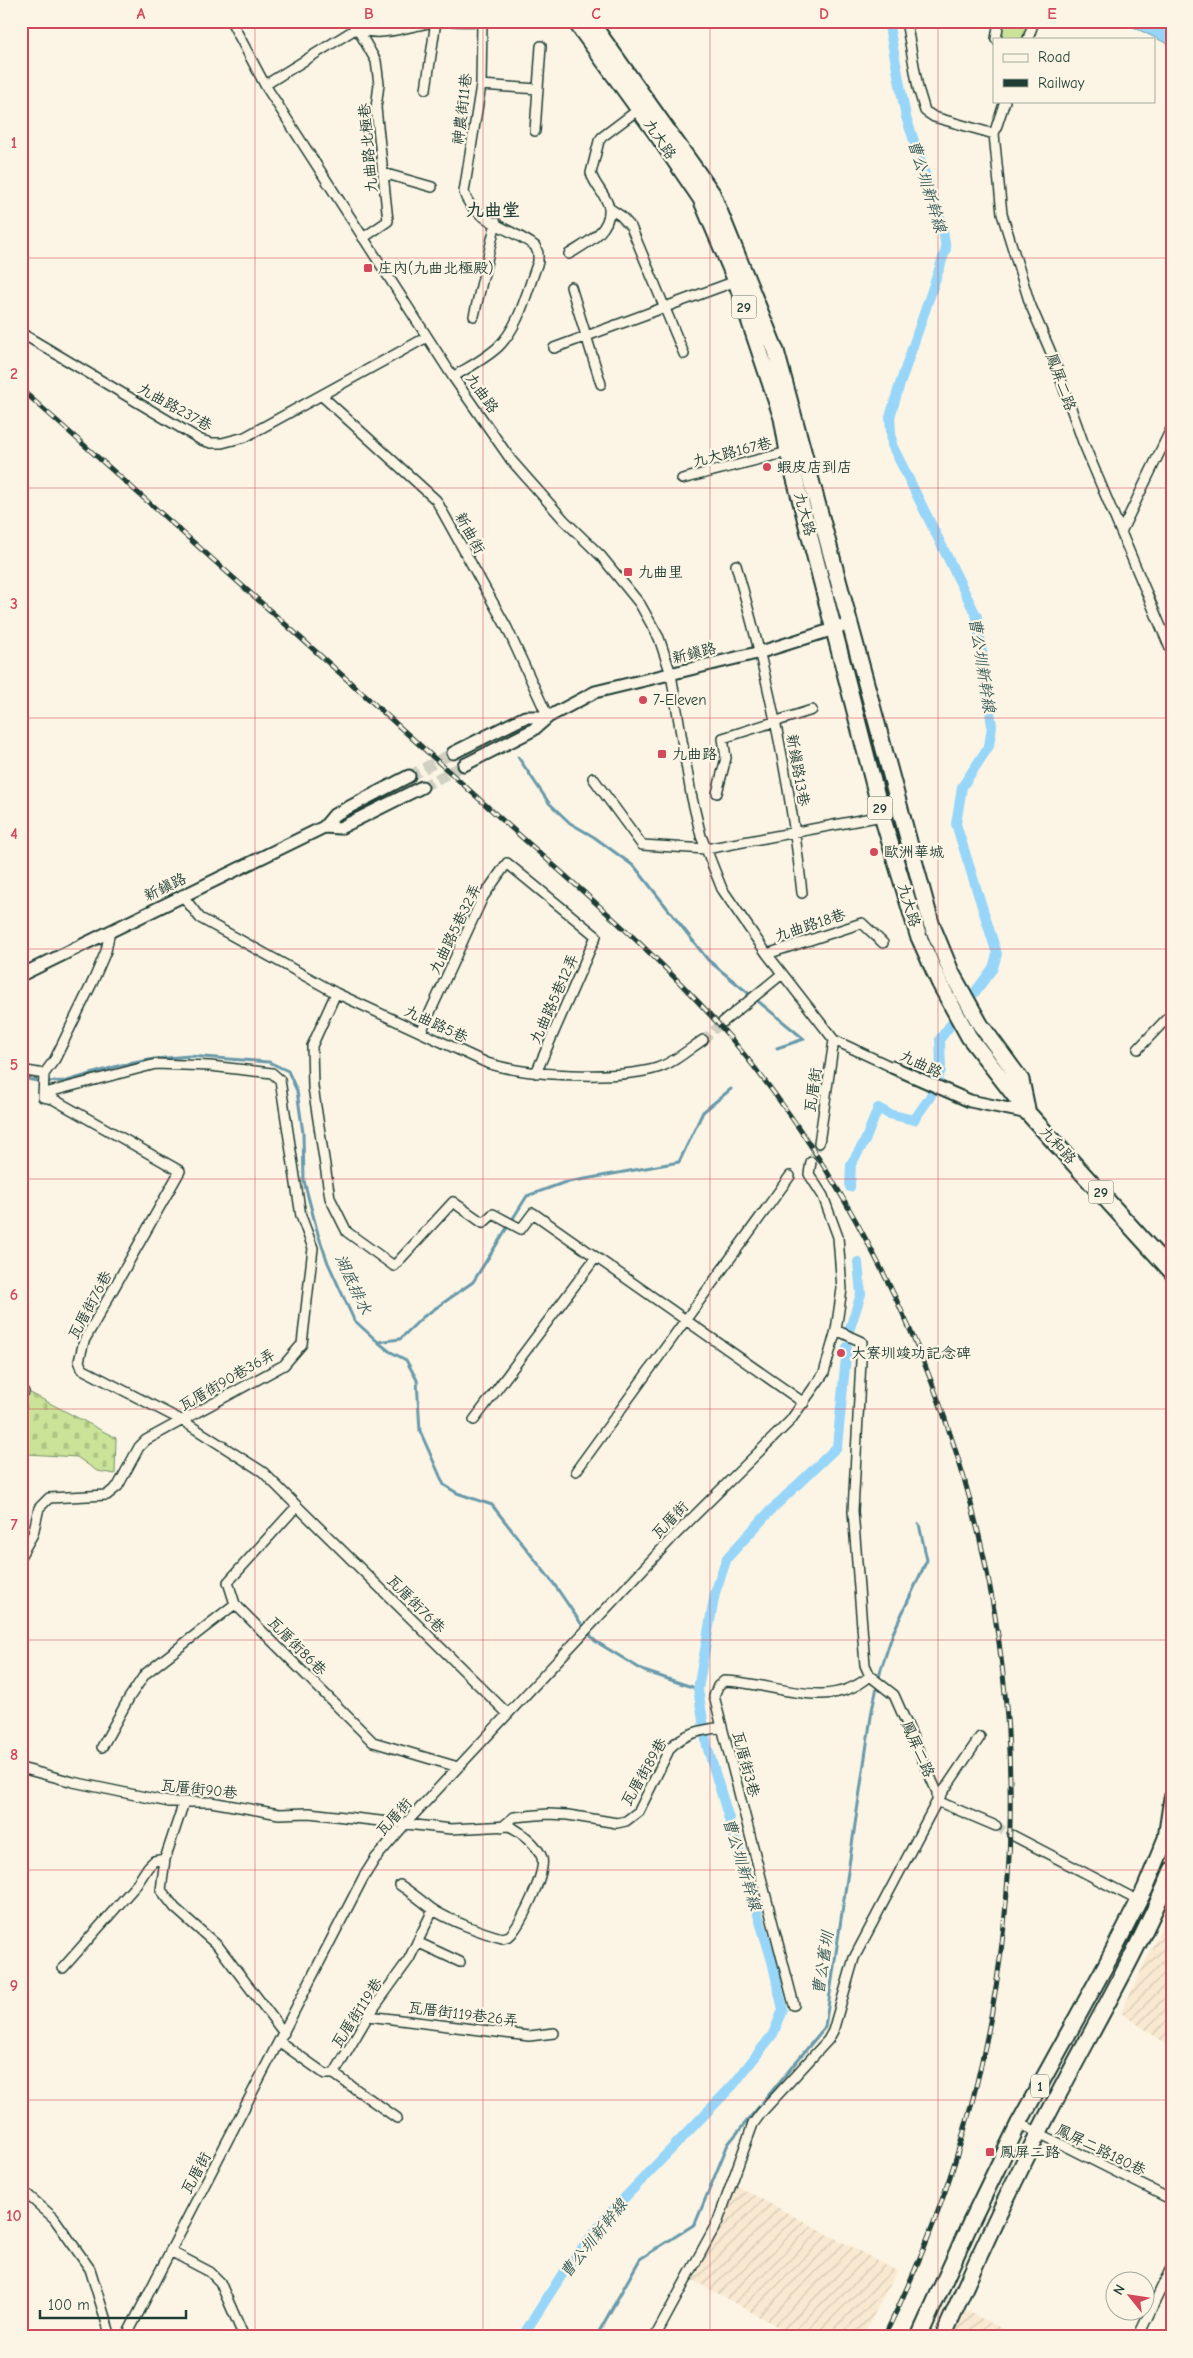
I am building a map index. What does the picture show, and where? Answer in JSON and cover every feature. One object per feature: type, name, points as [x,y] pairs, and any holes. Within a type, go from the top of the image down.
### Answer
[{"type":"main road","name":"九大路","points":[[575,21],[639,109],[700,199],[736,281],[782,418],[788,452],[882,816],[918,935],[940,984],[969,1037]]},
{"type":"main road","name":"九大路","points":[[590,21],[712,193],[776,351],[931,923],[952,974],[980,1024],[1021,1080],[1028,1113]]},
{"type":"main road","name":"九和路","points":[[969,1037],[1028,1113],[1172,1272]]},
{"type":"main road","name":"1","points":[[1166,1838],[1172,1798]]},
{"type":"main road","name":"1","points":[[919,2337],[970,2224],[1019,2123],[1108,1961],[1139,1900],[1172,1820]]},
{"type":"main road","name":"1","points":[[943,2337],[991,2227],[1106,2007],[1160,1899],[1172,1870]]},
{"type":"street","name":"九曲路","points":[[231,21],[266,85],[363,238],[452,377],[510,460],[564,520],[601,556],[640,604],[659,638],[671,674],[691,794],[706,849],[722,889],[767,954],[834,1040],[946,1092],[970,1101],[1028,1113]]},
{"type":"street","points":[[266,85],[354,25],[364,32],[390,26],[482,21]]},
{"type":"street","name":"神農街11巷","points":[[482,21],[481,85],[464,192],[473,210],[496,222]]},
{"type":"street","points":[[906,21],[918,88],[925,111],[934,117],[994,134]]},
{"type":"street","points":[[996,38],[999,21]]},
{"type":"street","points":[[1028,38],[1034,21]]},
{"type":"street","points":[[426,89],[436,22]]},
{"type":"street","name":"九曲路北極巷","points":[[354,25],[376,61],[378,84],[376,108],[388,221],[363,238]]},
{"type":"street","points":[[535,131],[541,46]]},
{"type":"street","points":[[481,85],[538,89]]},
{"type":"street","name":"鳳屏二路","points":[[1005,102],[994,134],[1002,214],[1030,304],[1052,355],[1083,442],[1172,653]]},
{"type":"street","points":[[639,109],[602,136],[591,173],[609,208],[621,216],[631,227],[684,354]]},
{"type":"street","points":[[384,173],[432,188]]},
{"type":"street","points":[[569,254],[594,239],[603,228],[609,208]]},
{"type":"street","points":[[452,377],[491,352],[506,338],[514,326],[538,262],[538,253],[535,246],[496,222],[474,316]]},
{"type":"street","points":[[554,348],[736,281]]},
{"type":"street","points":[[571,287],[601,384]]},
{"type":"street","name":"九曲路237巷","points":[[21,333],[201,440],[210,443],[245,437],[427,338]]},
{"type":"street","name":"新曲街","points":[[322,396],[436,500],[507,628],[548,717]]},
{"type":"street","points":[[1121,532],[1172,428]]},
{"type":"street","name":"九大路167巷","points":[[682,479],[788,452]]},
{"type":"street","points":[[21,503],[21,519]]},
{"type":"street","name":"新鎮路13巷","points":[[736,565],[761,652],[776,722],[796,832],[802,893]]},
{"type":"street","name":"新鎮路","points":[[464,765],[534,730],[548,717],[595,692],[761,652],[850,624]]},
{"type":"street","points":[[717,793],[726,758],[723,738],[812,710]]},
{"type":"street","name":"新鎮路","points":[[453,753],[525,717],[548,717]]},
{"type":"street","name":"新鎮路","points":[[21,974],[324,827],[334,815],[409,776]]},
{"type":"street","points":[[593,778],[642,845],[706,849],[882,816]]},
{"type":"street","name":"新鎮路","points":[[324,827],[340,828],[422,787]]},
{"type":"street","name":"九曲路5巷32弄","points":[[421,1032],[483,896],[507,863],[596,936]]},
{"type":"street","name":"九曲路5巷","points":[[182,895],[200,918],[336,993],[506,1070],[536,1073],[614,1075],[658,1068],[674,1060],[702,1040]]},
{"type":"street","name":"九曲路18巷","points":[[767,954],[862,923],[883,943]]},
{"type":"street","points":[[45,1093],[44,1074],[55,1059],[94,979],[106,951],[110,931]]},
{"type":"street","name":"九曲路5巷12弄","points":[[536,1073],[596,936]]},
{"type":"street","points":[[723,1022],[782,974]]},
{"type":"street","points":[[336,993],[312,1046],[313,1087],[330,1198],[347,1232],[394,1266],[453,1202],[483,1223],[493,1214],[521,1229],[532,1213],[804,1403]]},
{"type":"street","points":[[1138,1049],[1172,1013]]},
{"type":"street","name":"瓦厝街","points":[[819,1143],[834,1040]]},
{"type":"street","name":"瓦厝街90巷36弄","points":[[21,1555],[34,1534],[40,1508],[49,1498],[107,1495],[118,1486],[139,1447],[146,1440],[183,1422],[284,1365],[302,1344],[312,1248],[301,1216],[280,1080],[272,1073],[249,1069],[156,1064],[45,1093]]},
{"type":"street","points":[[21,1070],[44,1074]]},
{"type":"street","name":"瓦厝街76巷","points":[[45,1093],[43,1097],[53,1099],[180,1171],[84,1341],[79,1361],[82,1369],[183,1422],[263,1472],[508,1714]]},
{"type":"street","name":"瓦厝街","points":[[126,2337],[363,1878],[384,1848],[674,1536],[790,1421],[824,1372],[836,1330],[842,1289],[838,1237],[823,1196],[809,1174],[811,1162]]},
{"type":"street","points":[[576,1470],[790,1176]]},
{"type":"street","points":[[474,1420],[596,1257]]},
{"type":"street","points":[[836,1330],[862,1342],[853,1511],[865,1666],[873,1678]]},
{"type":"street","points":[[102,1747],[129,1698],[145,1674],[235,1604],[228,1582],[298,1506]]},
{"type":"street","name":"瓦厝街86巷","points":[[235,1604],[373,1742],[458,1767]]},
{"type":"street","name":"鳳屏二路","points":[[873,1678],[889,1689],[894,1695],[937,1792],[937,1801]]},
{"type":"street","name":"瓦厝街3巷","points":[[794,2005],[718,1727],[714,1696],[718,1686],[724,1681],[801,1694],[838,1692],[858,1686],[873,1678]]},
{"type":"street","name":"瓦厝街89巷","points":[[502,1827],[514,1817],[548,1814],[568,1815],[617,1823],[632,1818],[639,1811],[670,1748],[683,1736],[718,1727]]},
{"type":"street","points":[[655,2337],[718,2220],[754,2124],[761,2113],[828,2040],[834,2031],[854,1958],[937,1801],[980,1737]]},
{"type":"street","name":"瓦厝街90巷","points":[[21,1768],[73,1782],[169,1802],[211,1802],[279,1814],[309,1813],[406,1823]]},
{"type":"street","points":[[937,1801],[996,1826]]},
{"type":"street","points":[[184,1802],[165,1859],[161,1890],[166,1898],[218,1946],[284,2033]]},
{"type":"street","name":"瓦厝街89巷","points":[[400,1886],[424,1900],[433,1910],[485,1933],[502,1938],[512,1934],[535,1891],[542,1866],[542,1858],[537,1849],[516,1830],[502,1827],[452,1830],[406,1823]]},
{"type":"street","points":[[1012,1835],[1139,1900]]},
{"type":"street","points":[[63,1968],[137,1884],[148,1867],[154,1862],[165,1859]]},
{"type":"street","name":"瓦厝街119巷","points":[[334,2074],[368,2016],[409,1959],[433,1910]]},
{"type":"street","points":[[417,1942],[460,1962]]},
{"type":"street","name":"瓦厝街119巷26弄","points":[[368,2016],[529,2036],[554,2033]]},
{"type":"street","points":[[280,2042],[325,2074],[334,2074],[397,2118]]},
{"type":"street","name":"鳳屏二路180巷","points":[[1019,2123],[1172,2200]]},
{"type":"street","points":[[21,2189],[54,2218],[90,2269],[111,2337]]},
{"type":"street","points":[[170,2251],[210,2272],[220,2282],[244,2337]]},
{"type":"street","points":[[1138,2337],[1172,2266]]},
{"type":"shaded area","points":[[1172,1905],[1172,2048],[1121,2013]]},
{"type":"shaded area","points":[[737,2186],[897,2271],[862,2337],[796,2337],[693,2280]]},
{"type":"shaded area","points":[[965,2310],[1019,2337],[954,2337]]},
{"type":"green space","points":[[1003,21],[1029,21],[1022,38],[999,38]]},
{"type":"green space","points":[[21,1388],[116,1438],[115,1474],[97,1471],[77,1457],[27,1454],[21,1464]]},
{"type":"water","points":[[1121,21],[1172,21],[1172,46]]},
{"type":"waterway","name":"曹公圳新幹線","points":[[850,1187],[851,1164],[865,1141],[878,1108],[889,1114],[914,1120],[930,1097],[941,1070],[940,1039],[993,968],[997,954],[956,824],[962,787],[989,746],[992,726],[977,617],[892,445],[890,417],[946,249],[942,224],[906,117],[888,21]]},
{"type":"waterway","points":[[518,757],[549,803],[570,823],[594,837],[635,867],[708,960],[804,1039]]},
{"type":"waterway","name":"湖底排水","points":[[777,1048],[804,1039]]},
{"type":"waterway","name":"湖底排水","points":[[21,1078],[43,1082],[67,1081],[118,1066],[154,1059],[190,1056],[269,1062],[288,1071],[297,1091],[303,1133],[304,1181],[318,1234],[328,1263],[354,1320],[378,1342],[400,1339],[423,1317],[473,1282],[527,1196],[563,1183],[679,1162],[703,1112],[731,1089]]},
{"type":"waterway","name":"曹公圳新幹線","points":[[850,1328],[861,1294],[858,1262]]},
{"type":"waterway","points":[[378,1342],[389,1351],[406,1360],[417,1380],[420,1431],[444,1485],[457,1493],[492,1505],[554,1584],[595,1641],[644,1671],[698,1689]]},
{"type":"waterway","name":"曹公圳新幹線","points":[[522,2337],[563,2273],[608,2215],[734,2084],[773,2034],[783,2010],[772,1961],[707,1746],[698,1689],[715,1593],[727,1558],[771,1510],[837,1447],[847,1347]]},
{"type":"waterway","name":"曹公舊圳","points":[[596,2337],[640,2259],[695,2224],[728,2144],[825,2027],[872,1710],[881,1669],[893,1633],[927,1560],[919,1524]]},
{"type":"tunnel","points":[[409,776],[453,753]]},
{"type":"tunnel","points":[[422,787],[464,765]]},
{"type":"tunnel","points":[[703,1040],[723,1022]]},
{"type":"tunnel","points":[[811,1162],[819,1143]]},
{"type":"tunnel","points":[[996,1826],[1012,1835]]},
{"type":"railway","points":[[21,389],[577,886],[643,946],[705,1009],[758,1072],[803,1134],[862,1232],[897,1301],[948,1427],[984,1556],[1004,1688],[1010,1820],[1001,1952],[977,2083],[938,2212],[884,2337]]},
{"type":"place","name":"庄內(九曲北極殿)","points":[[368,268]]},
{"type":"place","name":"蝦皮店到店","points":[[767,467]]},
{"type":"place","name":"九曲里","points":[[628,572]]},
{"type":"place","name":"7-Eleven","points":[[643,700]]},
{"type":"place","name":"九曲路","points":[[662,754]]},
{"type":"place","name":"歐洲華城","points":[[874,852]]},
{"type":"place","name":"大寮圳竣功記念碑","points":[[841,1353]]},
{"type":"place","name":"鳳屏二路","points":[[990,2152]]},
{"type":"district","name":"九曲堂","points":[[493,210]]}]
